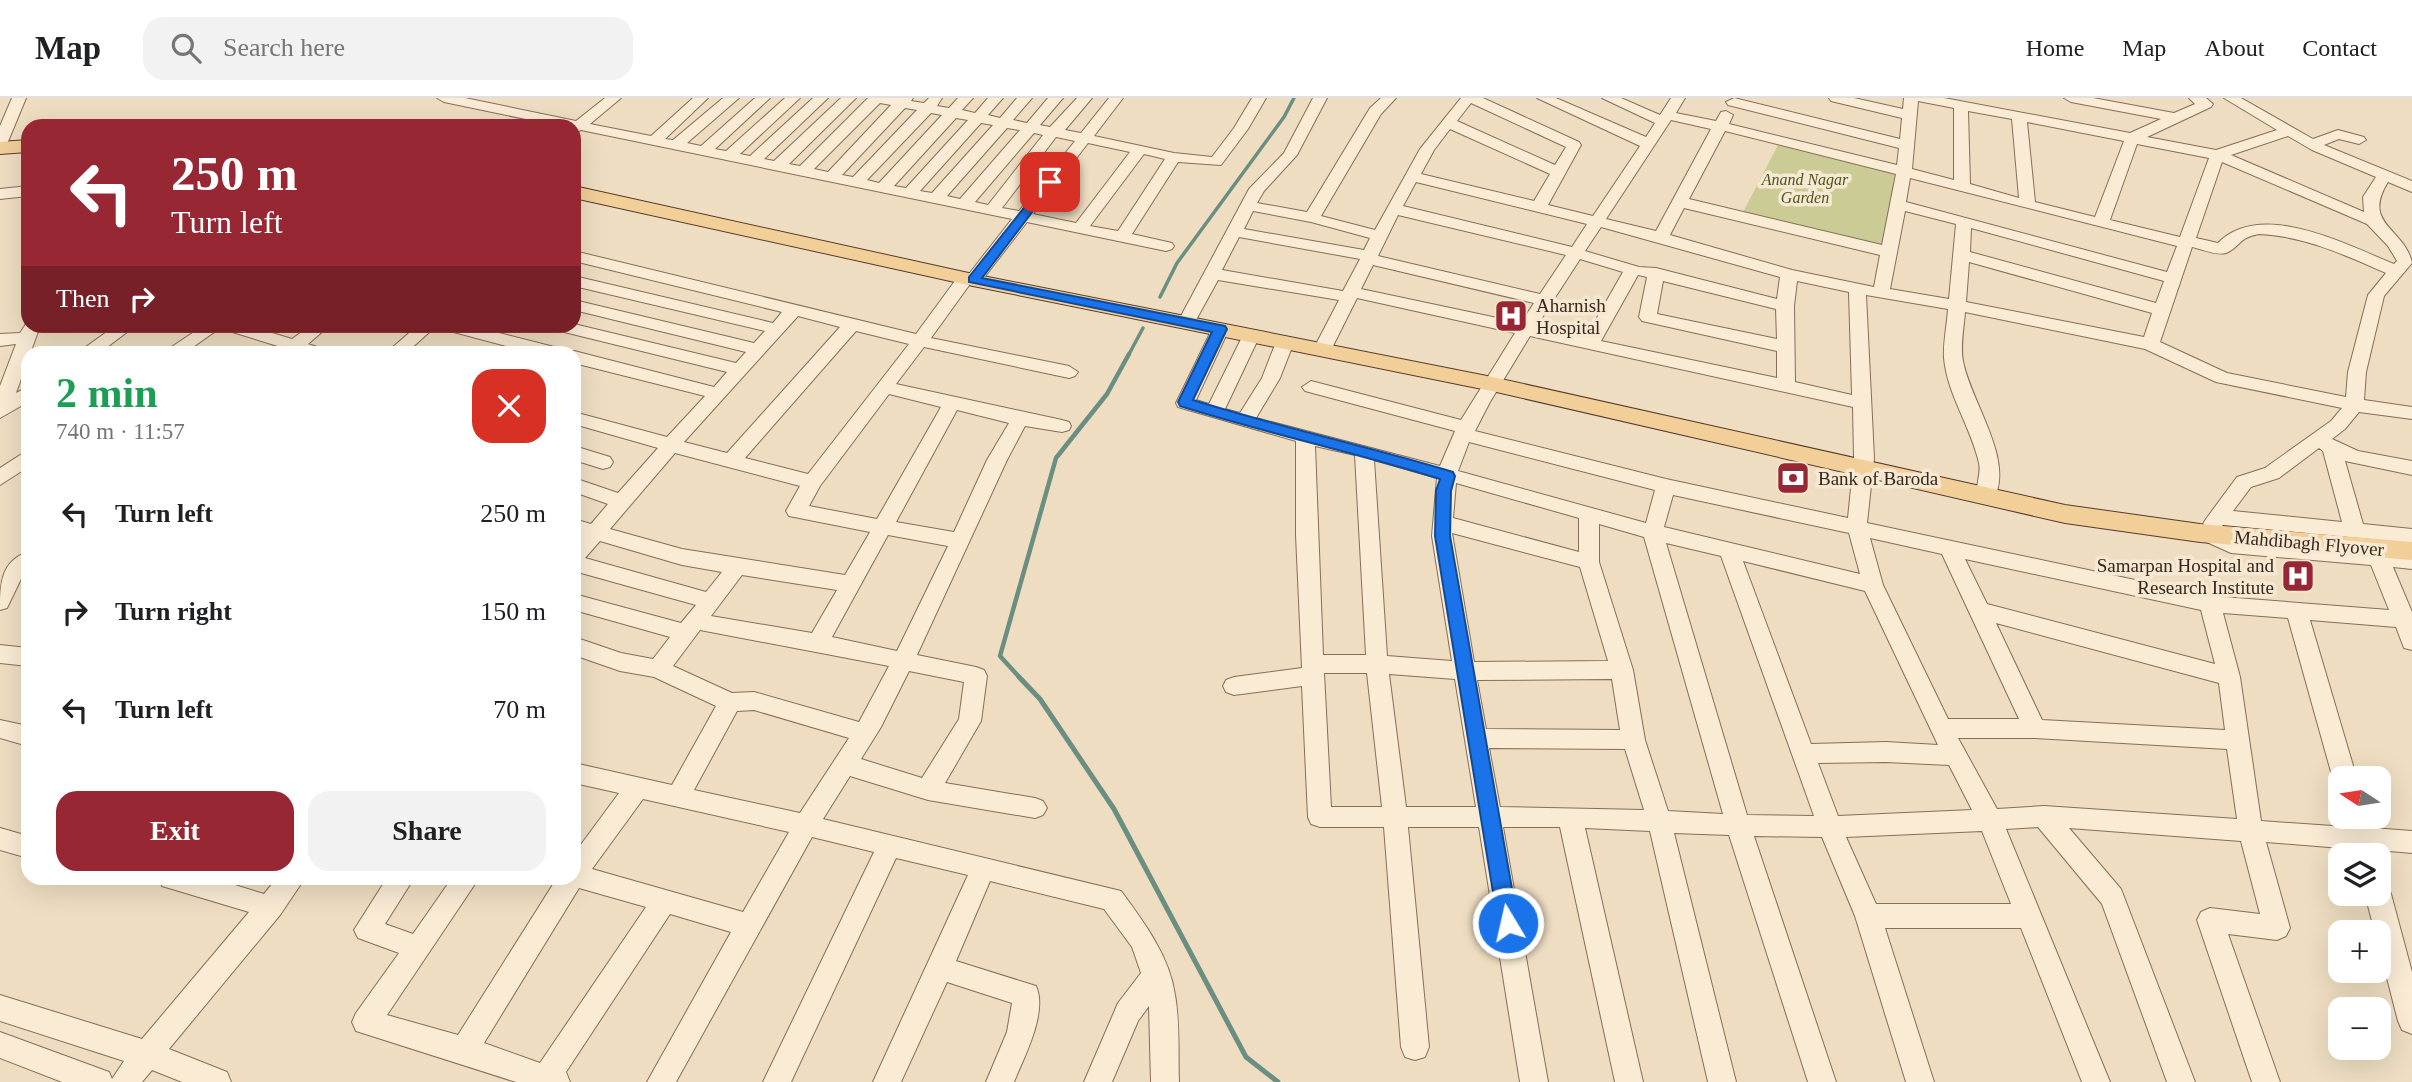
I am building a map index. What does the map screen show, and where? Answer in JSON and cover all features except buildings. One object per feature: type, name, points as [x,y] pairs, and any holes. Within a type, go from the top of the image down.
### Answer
[{"type":"main road","points":[[0,146],[21,144]]},
{"type":"main road","points":[[581,187],[972,277]]},
{"type":"main road","points":[[581,193],[1220,329],[1324,347]]},
{"type":"main road","points":[[1147,312],[1190,316],[1324,347],[1494,381],[1987,490],[2065,514],[2222,528]]},
{"type":"main road","name":"Mahdibagh Flyover","points":[[2222,528],[2412,538]]},
{"type":"main road","name":"Mahdibagh Flyover","points":[[2222,528],[2412,551]]},
{"type":"street","points":[[0,146],[19,98]]},
{"type":"street","points":[[509,111],[527,98]]},
{"type":"street","points":[[581,123],[614,98]]},
{"type":"street","points":[[653,141],[701,98]]},
{"type":"street","points":[[676,146],[732,98]]},
{"type":"street","points":[[703,152],[763,98]]},
{"type":"street","points":[[728,157],[793,98]]},
{"type":"street","points":[[752,162],[821,98]]},
{"type":"street","points":[[777,167],[849,98]]},
{"type":"street","points":[[802,173],[876,98],[933,103],[953,112],[1086,136],[1174,158],[1216,162],[1241,129],[1259,98]]},
{"type":"street","points":[[883,189],[966,98]]},
{"type":"street","points":[[908,195],[996,98]]},
{"type":"street","points":[[935,200],[1025,98]]},
{"type":"street","points":[[963,206],[1056,98]]},
{"type":"street","points":[[990,212],[1085,98]]},
{"type":"street","points":[[961,541],[796,511],[812,482],[883,387],[1116,98]]},
{"type":"street","points":[[1190,316],[1257,189],[1290,155],[1320,98]]},
{"type":"street","points":[[1312,218],[1375,111],[1389,98]]},
{"type":"street","points":[[1324,347],[1427,149],[1469,98],[1574,145],[1539,207]]},
{"type":"street","points":[[1544,98],[1649,144]]},
{"type":"street","points":[[1609,98],[1665,118],[1781,139],[2027,205],[2186,242],[2222,249],[2240,232],[2273,228],[2326,243],[2397,271]]},
{"type":"street","points":[[1534,1082],[1465,671],[1443,523],[1444,491],[1453,457],[1494,381],[1544,300],[1678,98]]},
{"type":"street","points":[[1836,98],[1909,115]]},
{"type":"street","points":[[1881,293],[1899,205],[1911,98]]},
{"type":"street","points":[[1921,98],[1965,104],[2217,155],[2373,221],[2395,244],[2405,261],[2376,295],[2357,372],[2355,405],[2325,444],[2272,473],[2244,482],[2222,528]]},
{"type":"street","points":[[2071,98],[2176,118]]},
{"type":"street","points":[[2101,223],[2132,138],[2206,104],[2196,98]]},
{"type":"street","points":[[453,99],[542,119]]},
{"type":"street","points":[[830,179],[904,100]]},
{"type":"street","points":[[1661,237],[1734,100],[1906,145]]},
{"type":"street","points":[[2240,100],[2313,144],[2412,187]]},
{"type":"street","points":[[855,184],[933,103]]},
{"type":"street","points":[[1962,187],[1965,104]]},
{"type":"street","points":[[2019,116],[2027,205]]},
{"type":"street","points":[[1448,123],[1559,172]]},
{"type":"street","points":[[581,128],[1166,246]]},
{"type":"street","points":[[2217,155],[2289,131]]},
{"type":"street","points":[[2313,144],[2338,134],[2359,140]]},
{"type":"street","points":[[1079,229],[1140,149]]},
{"type":"street","points":[[2150,344],[2217,155]]},
{"type":"street","points":[[1122,237],[1174,158]]},
{"type":"street","points":[[1412,176],[1661,237],[1789,274],[2150,344],[2222,378],[2355,405],[2412,413]]},
{"type":"street","points":[[2373,221],[2371,197],[2384,177]]},
{"type":"street","points":[[0,194],[21,192]]},
{"type":"street","points":[[1680,202],[1889,252]]},
{"type":"street","points":[[1899,205],[2172,278]]},
{"type":"street","points":[[1249,206],[1312,218],[1380,236]]},
{"type":"street","points":[[1394,209],[1785,306]]},
{"type":"street","points":[[1964,221],[1953,358],[1959,386],[1976,422],[1990,466],[1987,490]]},
{"type":"street","points":[[1236,232],[1369,257],[1544,300]]},
{"type":"street","points":[[1962,255],[2161,310]]},
{"type":"street","points":[[581,258],[851,325],[1069,372]]},
{"type":"street","points":[[1629,313],[1633,270]]},
{"type":"street","points":[[1590,345],[1629,313],[1656,273]]},
{"type":"street","points":[[1214,274],[1350,294],[1863,403]]},
{"type":"street","points":[[1786,387],[1785,306],[1789,274]]},
{"type":"street","points":[[581,350],[654,277]]},
{"type":"street","points":[[581,283],[777,329]]},
{"type":"street","points":[[1857,289],[1863,403],[1863,463],[1857,526],[1874,585],[1941,728],[1990,820],[2096,1082]]},
{"type":"street","points":[[581,307],[760,351]]},
{"type":"street","points":[[581,549],[793,311]]},
{"type":"street","points":[[1629,313],[1786,347]]},
{"type":"street","points":[[731,461],[851,325]]},
{"type":"street","points":[[1220,329],[1185,402],[1588,515],[1874,585]]},
{"type":"street","points":[[581,330],[741,370]]},
{"type":"street","points":[[0,340],[25,333]]},
{"type":"street","points":[[97,346],[116,333]]},
{"type":"street","points":[[183,346],[203,333]]},
{"type":"street","points":[[249,333],[280,346]]},
{"type":"street","points":[[294,346],[312,333]]},
{"type":"street","points":[[403,346],[419,333]]},
{"type":"street","points":[[479,333],[529,346]]},
{"type":"street","points":[[1214,412],[1251,335]]},
{"type":"street","points":[[1245,421],[1271,378],[1285,342]]},
{"type":"street","points":[[0,412],[21,354]]},
{"type":"street","points":[[581,359],[719,394]]},
{"type":"street","points":[[883,387],[1020,419],[1062,426]]},
{"type":"street","points":[[1311,387],[1666,486],[2210,604],[2408,620]]},
{"type":"street","points":[[0,412],[21,398]]},
{"type":"street","points":[[818,643],[952,403]]},
{"type":"street","points":[[661,1082],[806,825],[864,733],[961,541],[997,460],[1020,419]]},
{"type":"street","points":[[581,420],[812,482]]},
{"type":"street","points":[[1306,437],[1306,535],[1320,817],[1570,817],[1830,827],[2044,816],[2412,842]]},
{"type":"street","points":[[2325,444],[2354,457],[2412,468]]},
{"type":"street","points":[[2325,444],[2355,531]]},
{"type":"street","points":[[1364,451],[1377,664],[1395,817],[1415,1046]]},
{"type":"street","points":[[581,455],[603,462]]},
{"type":"street","points":[[0,478],[21,462]]},
{"type":"street","points":[[1666,486],[1653,532],[1738,825],[1822,1082]]},
{"type":"street","points":[[581,487],[624,502]]},
{"type":"street","points":[[1588,515],[1589,562],[1622,670],[1633,740],[1659,819],[1722,1082]]},
{"type":"street","points":[[1443,523],[1589,562]]},
{"type":"street","points":[[581,528],[682,558],[851,584]]},
{"type":"street","points":[[2222,528],[2355,531],[2412,538]]},
{"type":"street","points":[[2222,528],[2231,546],[2412,561]]},
{"type":"street","points":[[1728,548],[1830,827],[1868,916],[1920,1082]]},
{"type":"street","points":[[1950,548],[2035,729]]},
{"type":"street","points":[[2377,558],[2408,620],[2412,642]]},
{"type":"street","points":[[581,565],[711,601]]},
{"type":"street","points":[[658,669],[737,567]]},
{"type":"street","points":[[0,602],[21,573]]},
{"type":"street","points":[[581,604],[690,627],[818,643],[976,676],[970,720],[929,790]]},
{"type":"street","points":[[2210,604],[2229,677],[2250,829],[2277,928],[2210,920],[2266,1082]]},
{"type":"street","points":[[1978,610],[2229,677]]},
{"type":"street","points":[[2297,611],[2341,766]]},
{"type":"street","points":[[581,648],[620,662],[658,669],[730,702],[754,701],[864,733]]},
{"type":"street","points":[[0,654],[21,656]]},
{"type":"street","points":[[1234,687],[1312,670],[1377,664],[1465,671],[1622,670]]},
{"type":"street","points":[[679,795],[730,702]]},
{"type":"street","points":[[1941,728],[2035,729],[2237,740]]},
{"type":"street","points":[[0,729],[21,734]]},
{"type":"street","points":[[1476,738],[1633,740]]},
{"type":"street","points":[[1803,754],[1886,752],[1956,755]]},
{"type":"street","points":[[845,764],[929,790],[1035,808]]},
{"type":"street","points":[[581,775],[636,789],[679,795],[1112,899],[1142,940],[1157,974],[1162,993],[1165,1082]]},
{"type":"street","points":[[581,865],[636,789]]},
{"type":"street","points":[[2044,816],[2112,897],[2181,1082]]},
{"type":"street","points":[[1570,817],[1629,1082]]},
{"type":"street","points":[[0,839],[21,845]]},
{"type":"street","points":[[776,1082],[890,845]]},
{"type":"street","points":[[887,1082],[983,869]]},
{"type":"street","points":[[581,878],[750,926]]},
{"type":"street","points":[[196,885],[271,906]]},
{"type":"street","points":[[124,1082],[288,885]]},
{"type":"street","points":[[396,885],[367,929],[418,948]]},
{"type":"street","points":[[462,885],[366,1022],[464,1050],[551,1080],[665,901]]},
{"type":"street","points":[[464,1050],[567,885]]},
{"type":"street","points":[[2381,906],[2412,1021]]},
{"type":"street","points":[[1868,916],[2029,916]]},
{"type":"street","points":[[940,968],[1027,995],[1021,1032],[1000,1082]]},
{"type":"street","points":[[1098,1082],[1128,1012],[1157,974]]},
{"type":"street","points":[[0,1008],[149,1055],[217,1082]]},
{"type":"street","points":[[0,1045],[99,1082]]},
{"type":"green space","name":"Anand Nagar Garden","points":[[1781,139],[1904,172],[1889,252],[1741,216]]},
{"type":"waterway","points":[[1160,297],[1177,263],[1284,117],[1294,98]]},
{"type":"waterway","points":[[1128,356],[1143,328]]},
{"type":"waterway","points":[[1021,679],[1000,656],[1056,458],[1107,394],[1129,354]]},
{"type":"waterway","points":[[1019,677],[1040,699],[1114,809],[1246,1057],[1278,1082]]},
{"type":"place","name":"Aharnish Hospital","points":[[1511,316]]},
{"type":"place","name":"Bank of Baroda","points":[[1793,478]]},
{"type":"place","name":"Samarpan Hospital and Research Institute","points":[[2298,576]]},
{"type":"route","points":[[1050,182],[973,280],[1220,329],[1185,402],[1264,427],[1364,451],[1448,476],[1444,491],[1443,536],[1508,923]]}]
